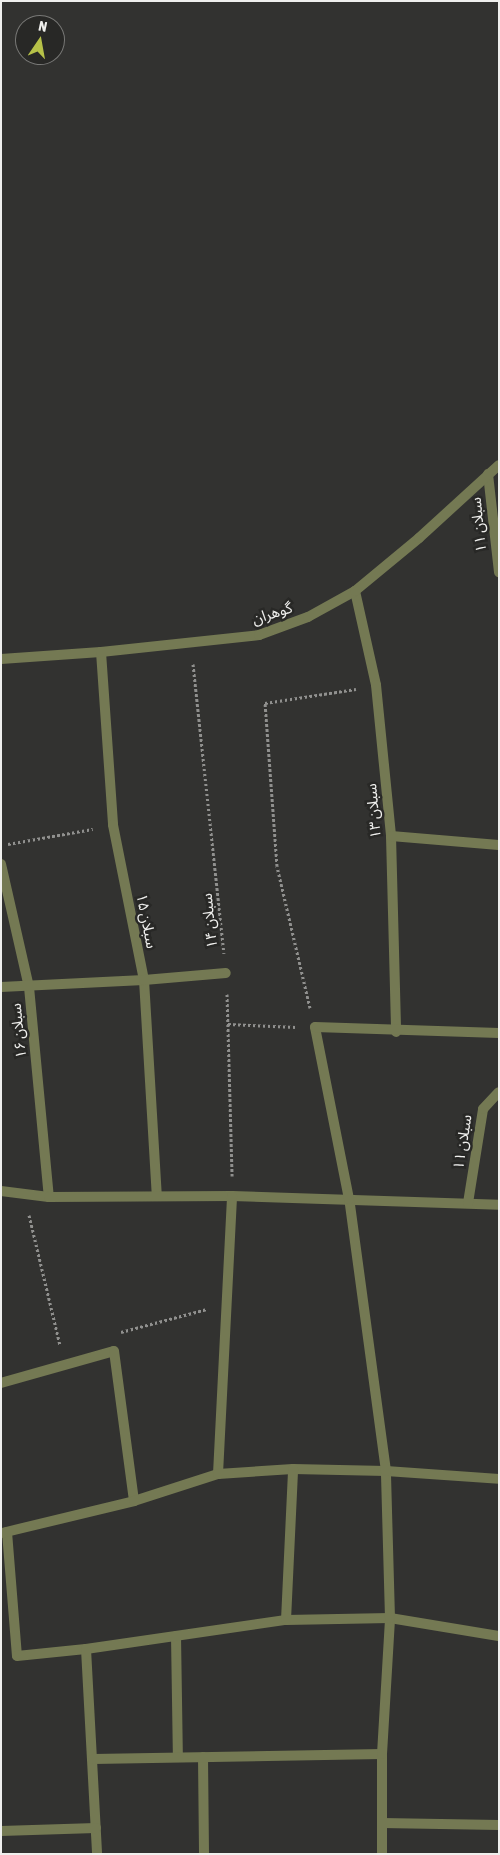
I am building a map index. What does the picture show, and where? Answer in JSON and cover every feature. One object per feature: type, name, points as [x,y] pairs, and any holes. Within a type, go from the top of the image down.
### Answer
[{"type":"street","name":"گوهران","points":[[1,659],[191,644],[259,635],[308,617],[355,591],[419,538],[499,465]]},
{"type":"street","name":"سبلان ۱۱","points":[[488,474],[499,572]]},
{"type":"street","name":"سبلان ۱۳","points":[[355,591],[376,686],[391,836],[396,1032]]},
{"type":"street","name":"سبلان ۱۵","points":[[101,652],[114,825],[144,980],[157,1196]]},
{"type":"street","points":[[391,836],[499,845]]},
{"type":"street","name":"سبلان ۱۶","points":[[1,864],[28,987],[49,1197]]},
{"type":"street","points":[[1,988],[144,980],[226,973]]},
{"type":"street","points":[[382,1854],[382,1754],[390,1618],[386,1472],[349,1199],[315,1027],[396,1032],[499,1033]]},
{"type":"street","name":"سبلان ۱۱","points":[[468,1204],[482,1109],[499,1092]]},
{"type":"street","points":[[1,1191],[49,1197],[232,1196],[499,1205]]},
{"type":"street","points":[[218,1474],[232,1196]]},
{"type":"street","points":[[1,1382],[114,1351],[134,1501]]},
{"type":"street","points":[[286,1620],[293,1469]]},
{"type":"street","points":[[499,1479],[386,1472],[293,1469],[218,1474],[134,1501],[4,1533],[17,1656],[86,1649],[286,1620],[390,1618],[499,1636]]},
{"type":"street","points":[[176,1636],[178,1758]]},
{"type":"street","points":[[86,1649],[97,1854]]},
{"type":"street","points":[[92,1759],[382,1754]]},
{"type":"street","points":[[203,1757],[204,1854]]},
{"type":"street","points":[[382,1823],[499,1825]]},
{"type":"street","points":[[1,1831],[96,1828]]},
{"type":"path","name":"سبلان ۱۴","points":[[191,644],[226,973],[232,1196]]},
{"type":"path","points":[[228,1024],[315,1027],[277,866],[265,703],[376,686]]},
{"type":"path","points":[[1,845],[114,825]]},
{"type":"path","points":[[24,1194],[65,1365]]},
{"type":"path","points":[[114,1351],[116,1333],[227,1303]]}]
